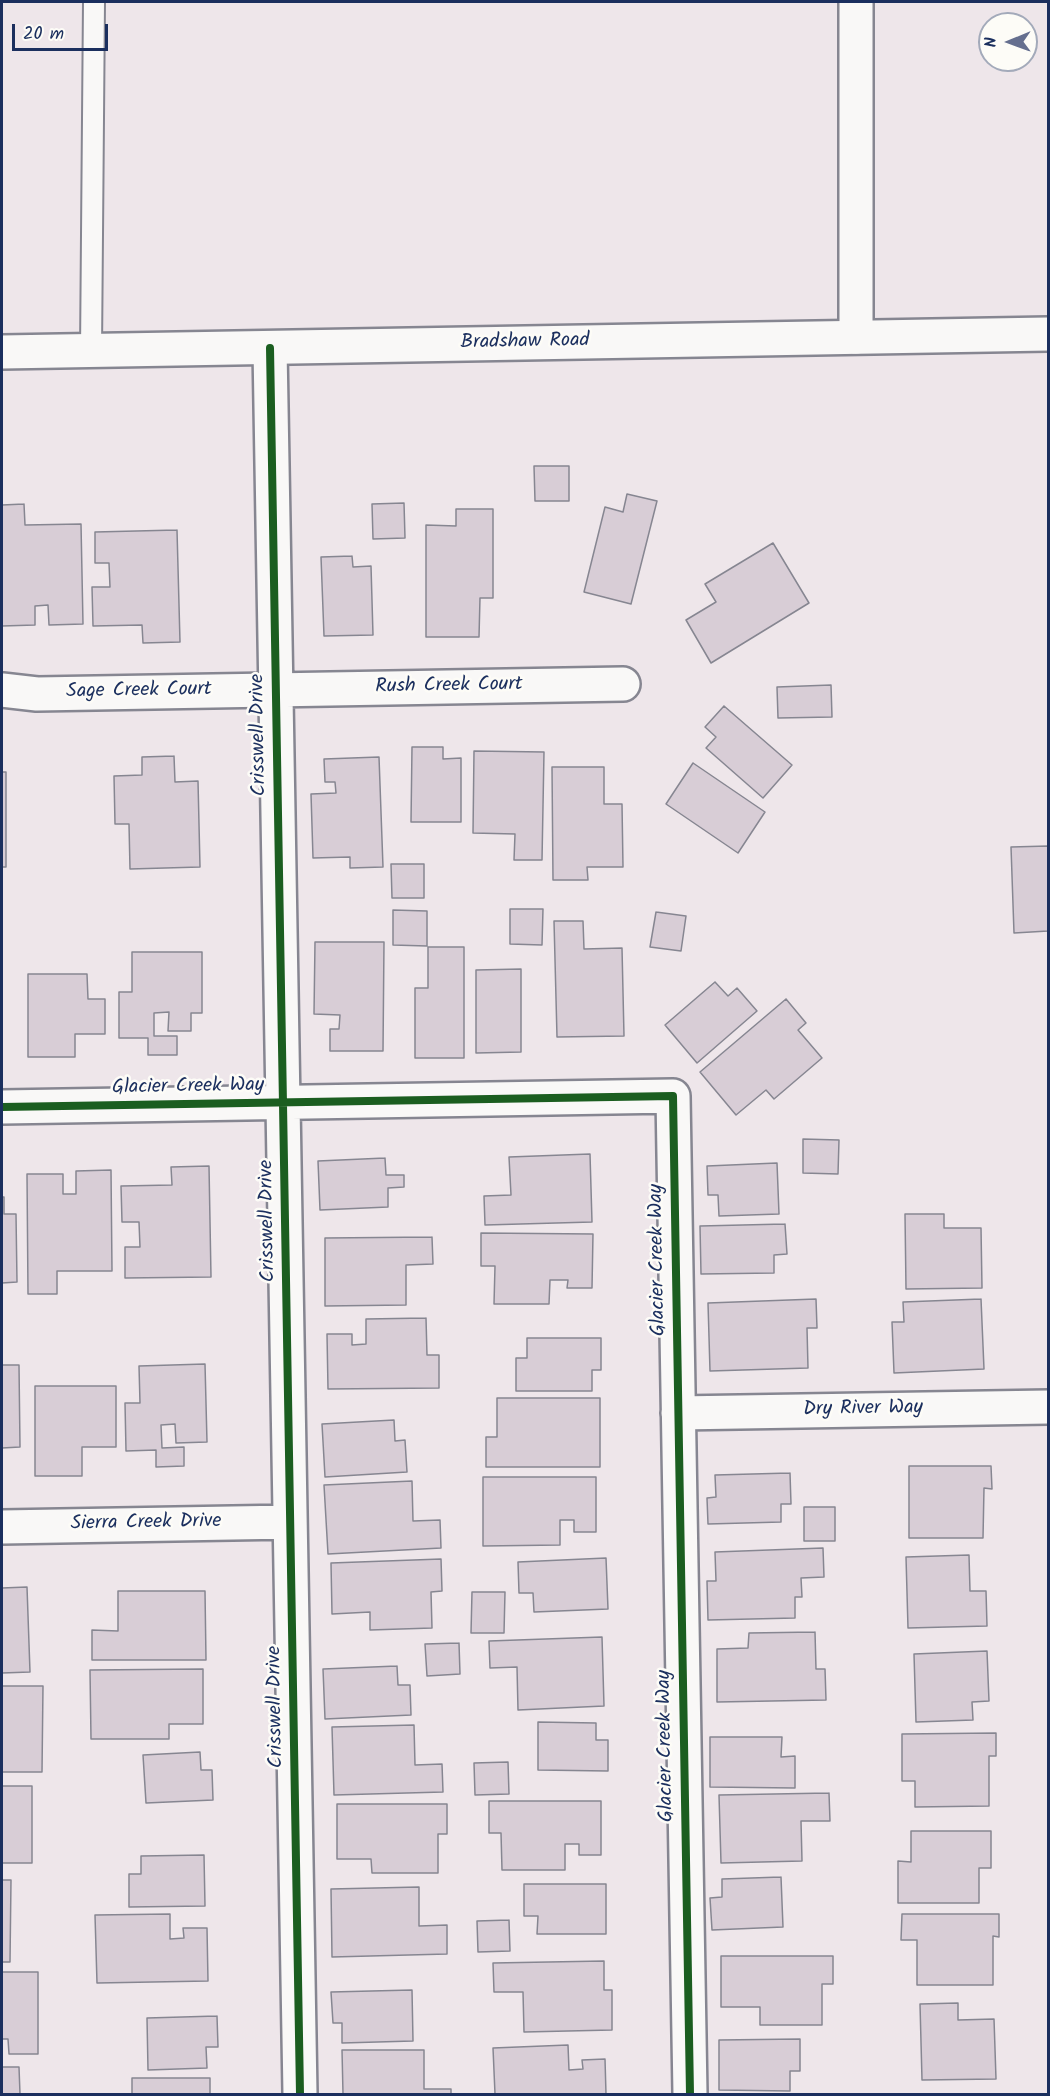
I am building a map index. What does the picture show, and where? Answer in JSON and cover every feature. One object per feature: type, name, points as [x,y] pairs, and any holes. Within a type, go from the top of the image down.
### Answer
[{"type":"street","points":[[856,2],[856,337]]},
{"type":"street","name":"Bradshaw Road","points":[[2,352],[1048,334]]},
{"type":"street","name":"Crisswell Drive","points":[[270,348],[300,2094]]},
{"type":"street","name":"Rush Creek Court","points":[[276,690],[623,684]]},
{"type":"street","name":"Sage Creek Court","points":[[2,690],[37,694],[276,690]]},
{"type":"street","name":"Glacier Creek Way","points":[[2,1107],[673,1096],[690,2094]]},
{"type":"street","name":"Dry River Way","points":[[678,1413],[1048,1407]]},
{"type":"street","name":"Sierra Creek Drive","points":[[2,1527],[290,1522]]},
{"type":"lane","points":[[90,350],[94,2]]},
{"type":"building","points":[[534,466],[569,466],[569,501],[535,501]]},
{"type":"building","points":[[627,494],[657,501],[631,604],[584,592],[605,507],[623,512]]},
{"type":"building","points":[[404,503],[405,538],[373,539],[372,504]]},
{"type":"building","points":[[24,504],[25,525],[81,524],[83,624],[49,625],[48,605],[35,606],[35,625],[2,626],[2,505]]},
{"type":"building","points":[[456,509],[493,509],[493,598],[480,598],[479,637],[426,637],[426,525],[456,526]]},
{"type":"building","points":[[177,530],[180,642],[143,643],[142,625],[93,626],[92,587],[110,587],[109,563],[95,563],[95,532]]},
{"type":"building","points":[[773,543],[809,603],[711,663],[686,620],[716,602],[705,584]]},
{"type":"building","points":[[352,556],[353,567],[371,566],[373,635],[324,636],[321,557]]},
{"type":"building","points":[[831,685],[832,717],[778,718],[777,687]]},
{"type":"building","points":[[724,706],[792,765],[763,798],[706,748],[716,737],[705,727]]},
{"type":"building","points":[[412,747],[443,747],[443,759],[461,758],[461,822],[411,822]]},
{"type":"building","points":[[474,751],[544,752],[542,860],[514,860],[515,834],[473,833]]},
{"type":"building","points":[[174,756],[175,782],[198,781],[200,867],[130,869],[129,824],[115,824],[114,776],[142,775],[142,757]]},
{"type":"building","points":[[379,757],[383,867],[350,868],[350,857],[313,858],[311,794],[336,793],[335,782],[325,782],[324,759]]},
{"type":"building","points":[[693,763],[765,812],[738,853],[666,804]]},
{"type":"building","points":[[552,767],[604,767],[604,804],[622,804],[623,867],[587,867],[588,880],[553,880]]},
{"type":"building","points":[[2,772],[6,772],[6,867],[2,867]]},
{"type":"building","points":[[1048,846],[1048,931],[1014,933],[1011,847]]},
{"type":"building","points":[[391,864],[424,864],[424,898],[392,898]]},
{"type":"building","points":[[510,909],[543,909],[542,945],[510,944]]},
{"type":"building","points":[[393,910],[427,911],[427,946],[393,945]]},
{"type":"building","points":[[656,912],[686,916],[681,951],[650,947]]},
{"type":"building","points":[[554,921],[583,921],[584,949],[622,948],[624,1036],[557,1037]]},
{"type":"building","points":[[315,942],[384,942],[383,1051],[330,1051],[330,1029],[339,1029],[340,1015],[314,1014]]},
{"type":"building","points":[[428,947],[464,947],[464,1058],[415,1058],[415,988],[428,988]]},
{"type":"building","points":[[132,952],[202,952],[202,1013],[191,1013],[191,1031],[168,1031],[169,1012],[154,1013],[154,1036],[177,1036],[177,1055],[148,1055],[148,1038],[119,1038],[119,992],[132,992]]},
{"type":"building","points":[[521,969],[521,1052],[476,1053],[476,970]]},
{"type":"building","points":[[28,974],[87,974],[88,999],[105,999],[105,1034],[75,1034],[75,1057],[28,1057]]},
{"type":"building","points":[[715,982],[728,996],[737,988],[757,1011],[697,1063],[665,1025]]},
{"type":"building","points":[[786,999],[806,1023],[798,1030],[822,1058],[774,1099],[766,1090],[736,1115],[700,1072]]},
{"type":"building","points":[[803,1139],[839,1140],[838,1174],[803,1173]]},
{"type":"building","points":[[590,1154],[592,1222],[485,1225],[484,1196],[511,1195],[509,1157]]},
{"type":"building","points":[[385,1158],[386,1175],[404,1175],[404,1187],[388,1188],[388,1207],[320,1210],[318,1161]]},
{"type":"building","points":[[777,1163],[779,1214],[719,1216],[718,1195],[708,1195],[707,1166]]},
{"type":"building","points":[[209,1166],[211,1277],[125,1278],[125,1247],[140,1247],[139,1222],[122,1222],[121,1186],[172,1185],[171,1167]]},
{"type":"building","points":[[111,1170],[112,1271],[57,1271],[57,1294],[28,1294],[27,1174],[63,1174],[63,1194],[76,1194],[76,1171]]},
{"type":"building","points":[[2,1197],[4,1197],[4,1214],[16,1214],[17,1282],[2,1283]]},
{"type":"building","points":[[905,1214],[944,1214],[944,1228],[981,1228],[982,1288],[906,1289]]},
{"type":"building","points":[[785,1224],[787,1254],[774,1255],[774,1273],[701,1274],[700,1226]]},
{"type":"building","points":[[481,1233],[593,1234],[592,1288],[567,1288],[568,1280],[550,1280],[549,1304],[494,1304],[495,1266],[481,1266]]},
{"type":"building","points":[[432,1237],[433,1264],[406,1265],[406,1305],[325,1306],[325,1238]]},
{"type":"building","points":[[816,1299],[817,1328],[807,1328],[808,1368],[710,1371],[708,1303]]},
{"type":"building","points":[[981,1299],[984,1369],[894,1373],[892,1322],[904,1322],[903,1302]]},
{"type":"building","points":[[426,1318],[427,1355],[439,1355],[439,1388],[328,1389],[327,1334],[352,1334],[352,1345],[366,1344],[366,1319]]},
{"type":"building","points":[[527,1338],[601,1338],[601,1370],[592,1370],[592,1391],[516,1391],[516,1358],[527,1358]]},
{"type":"building","points":[[205,1364],[207,1442],[176,1443],[175,1424],[161,1425],[162,1448],[184,1447],[184,1466],[156,1467],[156,1450],[126,1451],[125,1403],[140,1403],[139,1366]]},
{"type":"building","points":[[2,1365],[19,1365],[20,1447],[2,1448]]},
{"type":"building","points":[[35,1386],[116,1386],[116,1447],[82,1447],[82,1476],[35,1476]]},
{"type":"building","points":[[497,1398],[600,1398],[600,1467],[486,1467],[486,1437],[497,1437]]},
{"type":"building","points":[[394,1420],[395,1441],[405,1440],[407,1472],[325,1477],[322,1424]]},
{"type":"building","points":[[909,1466],[991,1466],[992,1489],[984,1488],[983,1538],[909,1538]]},
{"type":"building","points":[[790,1473],[791,1504],[781,1504],[781,1522],[708,1524],[707,1498],[716,1497],[715,1475]]},
{"type":"building","points":[[483,1477],[596,1477],[596,1532],[574,1532],[574,1520],[560,1520],[560,1545],[483,1546]]},
{"type":"building","points":[[412,1481],[413,1521],[440,1520],[441,1548],[328,1554],[324,1485]]},
{"type":"building","points":[[804,1507],[835,1507],[835,1541],[804,1541]]},
{"type":"building","points":[[823,1548],[824,1577],[801,1578],[802,1597],[795,1597],[795,1618],[708,1620],[707,1581],[716,1581],[715,1552]]},
{"type":"building","points":[[969,1555],[970,1591],[986,1591],[987,1626],[908,1628],[906,1557]]},
{"type":"building","points":[[606,1558],[608,1609],[534,1612],[533,1593],[519,1593],[518,1562]]},
{"type":"building","points":[[441,1559],[442,1591],[431,1592],[432,1628],[370,1630],[370,1612],[332,1614],[331,1563]]},
{"type":"building","points":[[27,1587],[30,1672],[2,1673],[2,1588]]},
{"type":"building","points":[[118,1591],[205,1591],[206,1660],[92,1660],[92,1630],[118,1631]]},
{"type":"building","points":[[472,1592],[505,1592],[504,1633],[471,1633]]},
{"type":"building","points":[[815,1632],[816,1669],[825,1669],[826,1700],[717,1702],[717,1649],[748,1648],[749,1633]]},
{"type":"building","points":[[602,1637],[604,1706],[518,1710],[517,1667],[490,1668],[489,1641]]},
{"type":"building","points":[[459,1643],[460,1674],[427,1676],[425,1644]]},
{"type":"building","points":[[987,1651],[989,1701],[972,1702],[973,1720],[916,1722],[914,1654]]},
{"type":"building","points":[[397,1666],[398,1685],[410,1685],[411,1715],[325,1719],[323,1669]]},
{"type":"building","points":[[203,1669],[203,1724],[169,1724],[169,1739],[91,1739],[90,1670]]},
{"type":"building","points":[[2,1686],[43,1686],[42,1772],[2,1772]]},
{"type":"building","points":[[538,1722],[596,1723],[596,1740],[608,1740],[608,1771],[538,1770]]},
{"type":"building","points":[[414,1725],[415,1765],[442,1764],[443,1792],[334,1795],[332,1727]]},
{"type":"building","points":[[996,1733],[996,1756],[989,1756],[989,1806],[915,1807],[915,1781],[902,1781],[902,1734]]},
{"type":"building","points":[[710,1737],[782,1737],[781,1757],[795,1756],[795,1788],[710,1787]]},
{"type":"building","points":[[200,1752],[201,1770],[212,1770],[213,1800],[146,1803],[143,1755]]},
{"type":"building","points":[[508,1762],[509,1794],[475,1795],[474,1763]]},
{"type":"building","points":[[2,1786],[32,1786],[32,1863],[2,1863]]},
{"type":"building","points":[[829,1793],[830,1821],[801,1821],[802,1861],[721,1863],[719,1795]]},
{"type":"building","points":[[489,1801],[601,1801],[601,1855],[579,1855],[579,1844],[565,1844],[565,1870],[502,1870],[501,1833],[489,1833]]},
{"type":"building","points":[[337,1804],[447,1804],[447,1834],[438,1834],[438,1873],[372,1873],[371,1859],[337,1859]]},
{"type":"building","points":[[911,1831],[991,1831],[991,1868],[979,1868],[979,1903],[898,1903],[898,1861],[911,1862]]},
{"type":"building","points":[[204,1855],[205,1906],[129,1907],[129,1874],[141,1874],[141,1856]]},
{"type":"building","points":[[781,1877],[783,1927],[712,1930],[710,1898],[722,1897],[722,1879]]},
{"type":"building","points":[[2,1880],[11,1880],[10,1962],[2,1962]]},
{"type":"building","points":[[524,1884],[606,1884],[606,1934],[537,1934],[538,1916],[524,1916]]},
{"type":"building","points":[[419,1887],[419,1926],[447,1925],[447,1954],[332,1957],[331,1889]]},
{"type":"building","points":[[170,1914],[170,1939],[184,1938],[183,1928],[207,1928],[208,1981],[97,1983],[95,1915]]},
{"type":"building","points":[[902,1914],[999,1914],[999,1937],[993,1936],[993,1985],[917,1985],[917,1940],[901,1940]]},
{"type":"building","points":[[509,1920],[510,1951],[478,1952],[477,1921]]},
{"type":"building","points":[[721,1956],[833,1956],[833,1984],[822,1984],[822,2025],[760,2025],[760,2007],[721,2007]]},
{"type":"building","points":[[604,1961],[604,1990],[612,1990],[612,2030],[524,2032],[523,1992],[494,1992],[493,1963]]},
{"type":"building","points":[[2,1972],[38,1972],[38,2054],[9,2054],[8,2039],[2,2039]]},
{"type":"building","points":[[412,1990],[413,2041],[342,2043],[342,2023],[333,2023],[331,1992]]},
{"type":"building","points":[[958,2003],[958,2020],[994,2019],[996,2079],[922,2080],[920,2004]]},
{"type":"building","points":[[217,2016],[218,2047],[206,2047],[207,2068],[148,2070],[147,2018]]},
{"type":"building","points":[[800,2039],[800,2071],[790,2071],[790,2091],[719,2090],[719,2040]]},
{"type":"building","points":[[568,2045],[569,2070],[583,2069],[582,2060],[605,2059],[606,2094],[495,2094],[493,2048]]},
{"type":"building","points":[[342,2050],[424,2050],[424,2089],[451,2089],[451,2094],[343,2094]]},
{"type":"building","points":[[2,2067],[19,2067],[20,2094],[2,2094]]},
{"type":"building","points":[[132,2078],[210,2078],[210,2094],[132,2094]]},
{"type":"cycle path","points":[[270,348],[300,2094]]},
{"type":"cycle path","points":[[2,1107],[673,1096],[690,2094]]}]
